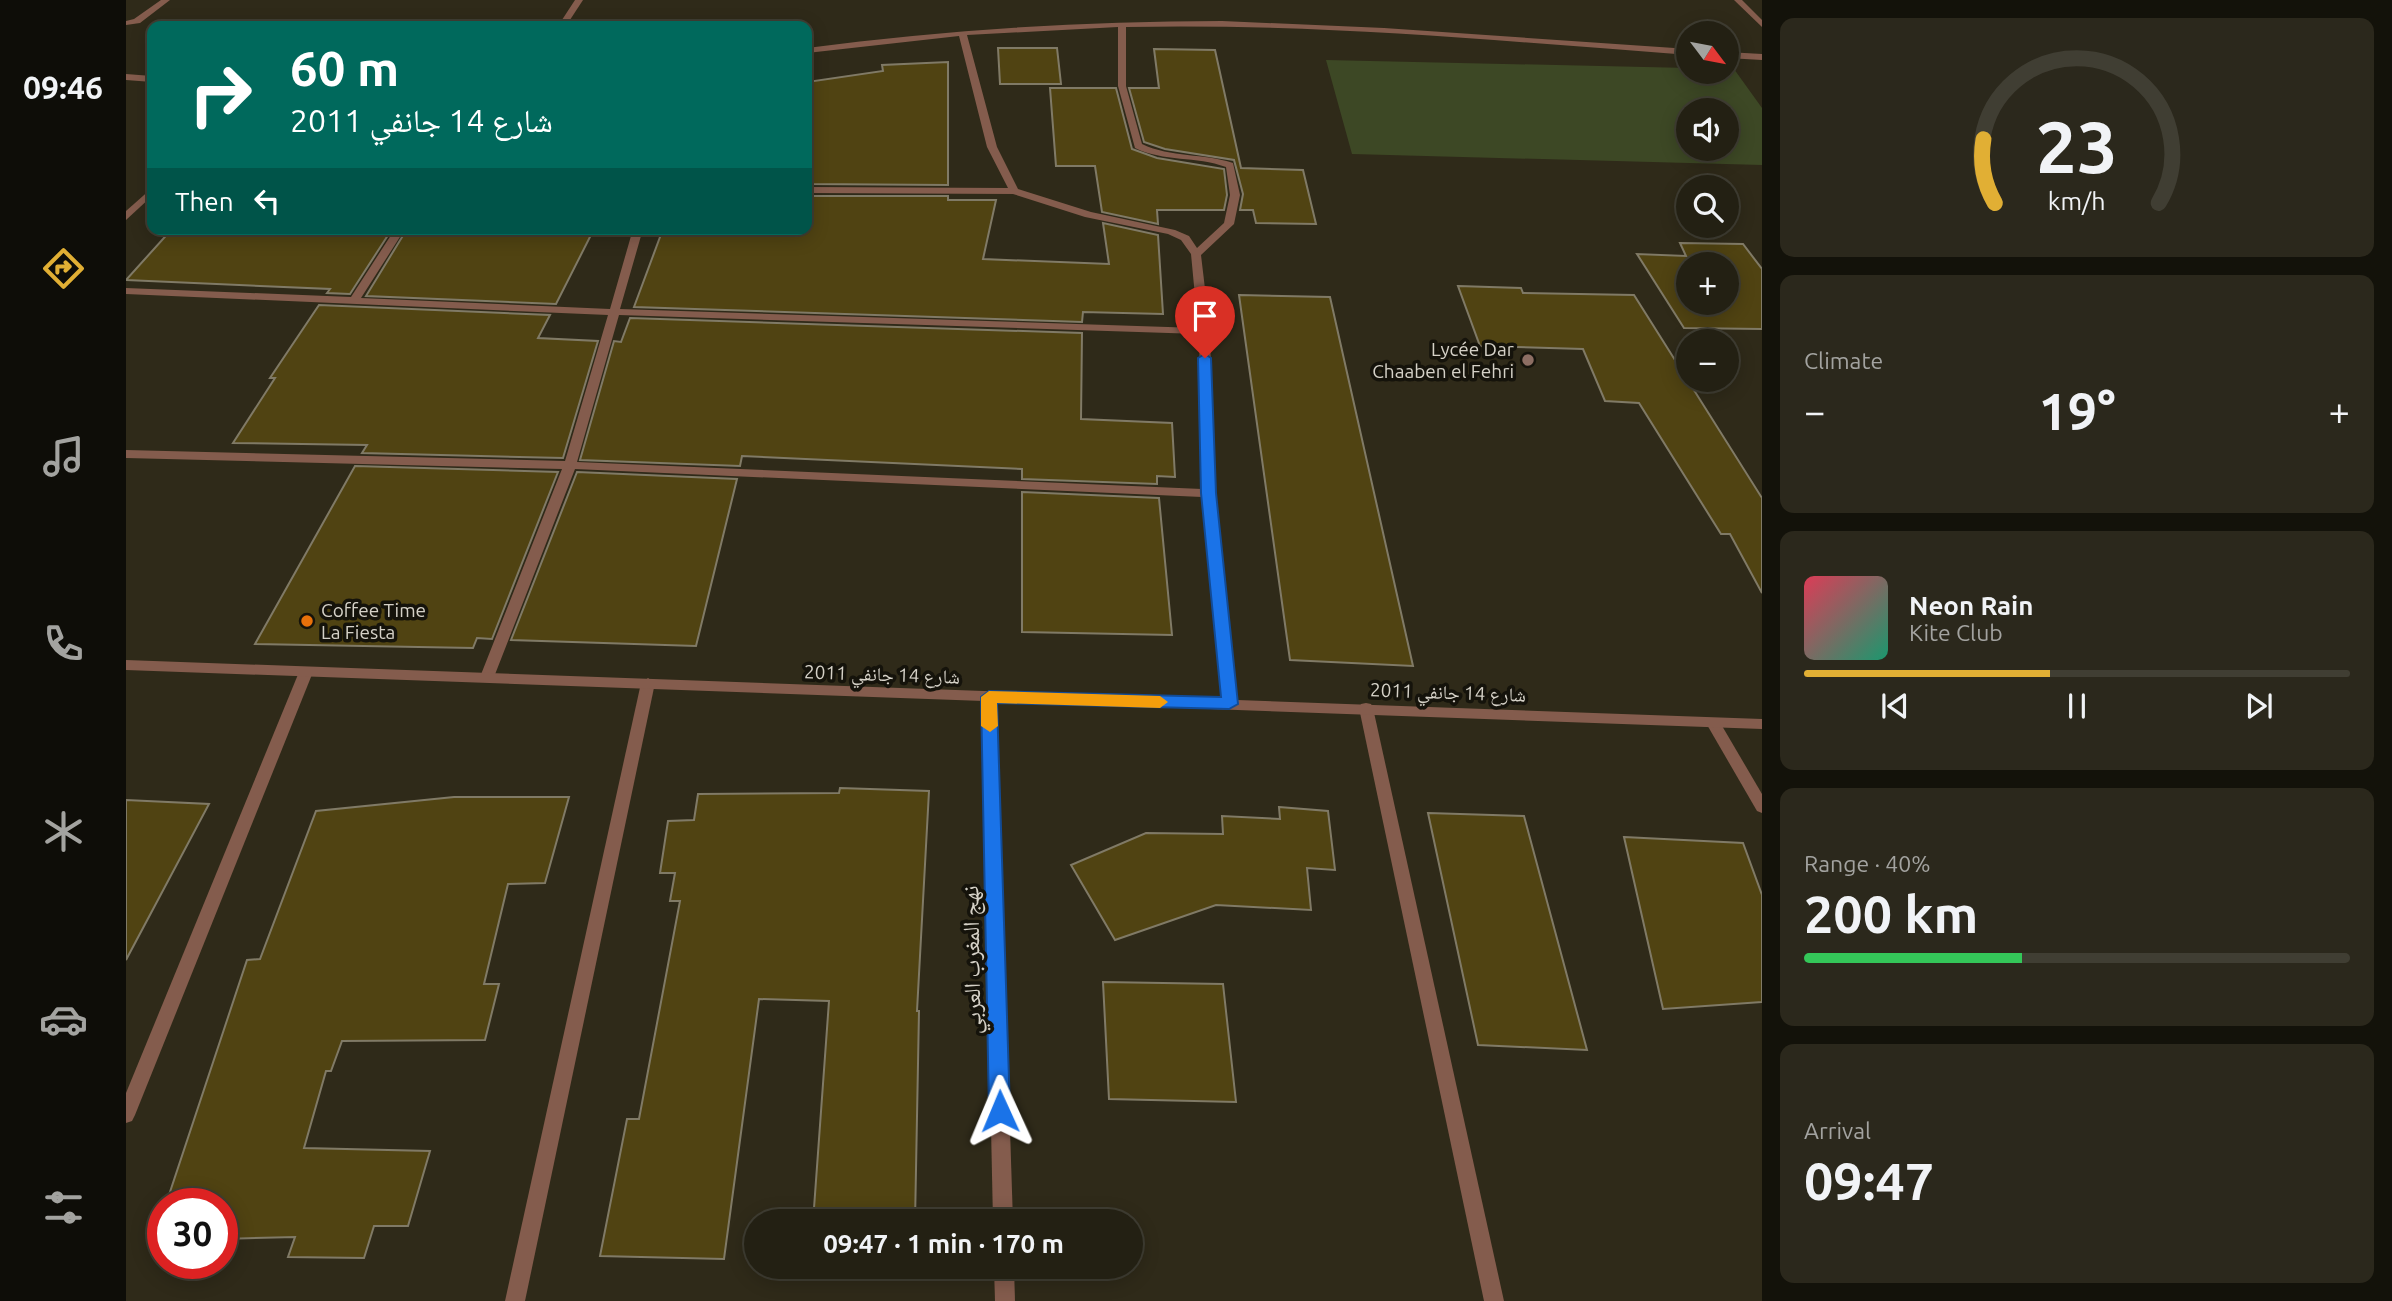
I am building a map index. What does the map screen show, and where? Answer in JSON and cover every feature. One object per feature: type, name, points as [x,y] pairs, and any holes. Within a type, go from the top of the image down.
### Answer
[{"type":"street","points":[[126,23],[137,21],[166,0]]},
{"type":"street","points":[[565,21],[579,0]]},
{"type":"street","points":[[1738,0],[1762,26]]},
{"type":"street","points":[[1122,25],[1122,86],[1138,146],[1148,152],[1217,159],[1230,164],[1235,195],[1229,224],[1195,254]]},
{"type":"street","points":[[812,49],[962,32],[1122,25],[1283,26],[1676,51]]},
{"type":"street","points":[[962,32],[992,148],[1014,191]]},
{"type":"street","points":[[1740,56],[1762,57]]},
{"type":"street","points":[[126,77],[147,79]]},
{"type":"street","points":[[812,190],[1014,191],[1089,215],[1171,232],[1185,238],[1195,254],[1204,331],[1208,493],[1229,704]]},
{"type":"street","points":[[126,217],[147,196]]},
{"type":"street","points":[[353,302],[396,235]]},
{"type":"street","points":[[487,677],[570,465],[636,235]]},
{"type":"street","points":[[126,291],[614,312],[1204,331]]},
{"type":"street","points":[[126,454],[570,465],[1208,493]]},
{"type":"street","name":"شارع 14 جانفي 2011","points":[[126,665],[1762,724]]},
{"type":"street","points":[[126,1115],[306,672]]},
{"type":"street","points":[[515,1301],[648,683]]},
{"type":"street","name":"نهج المغرب العربي","points":[[989,697],[1003,1209]]},
{"type":"street","points":[[1366,708],[1494,1301]]},
{"type":"street","points":[[1713,723],[1762,807]]},
{"type":"street","points":[[1004,1279],[1005,1301]]},
{"type":"green space","points":[[1326,60],[1676,68],[1676,84],[1740,84],[1740,77],[1762,108],[1762,165],[1352,154]]},
{"type":"building","points":[[998,48],[1057,48],[1061,84],[1000,84]]},
{"type":"building","points":[[1154,49],[1215,50],[1241,168],[1303,170],[1316,224],[1256,223],[1253,210],[1240,210],[1243,194],[1234,160],[1165,149],[1144,142],[1129,88],[1159,88]]},
{"type":"building","points":[[948,62],[948,185],[812,184],[812,81],[883,71],[882,65]]},
{"type":"building","points":[[1050,88],[1116,88],[1132,149],[1157,158],[1224,169],[1227,195],[1224,210],[1157,210],[1158,224],[1102,212],[1095,166],[1056,166]]},
{"type":"building","points":[[812,196],[948,196],[948,200],[996,200],[983,259],[1109,264],[1103,223],[1158,235],[1163,314],[1083,312],[1082,322],[634,307],[661,235],[812,235]]},
{"type":"building","points":[[167,235],[388,235],[350,294],[327,293],[330,289],[126,280]]},
{"type":"building","points":[[403,235],[591,235],[556,304],[366,296]]},
{"type":"building","points":[[1680,243],[1743,244],[1762,269],[1762,329],[1684,328],[1637,254],[1676,256],[1676,315],[1739,315],[1739,252],[1684,252]]},
{"type":"building","points":[[1458,286],[1521,288],[1523,293],[1634,295],[1676,362],[1676,392],[1695,392],[1762,498],[1762,593],[1730,534],[1721,534],[1639,403],[1605,401],[1583,349],[1480,346]]},
{"type":"building","points":[[1239,295],[1330,297],[1413,666],[1290,660]]},
{"type":"building","points":[[319,305],[550,315],[538,338],[598,341],[563,458],[362,453],[367,445],[233,443],[275,378],[270,378]]},
{"type":"building","points":[[630,318],[1082,333],[1081,419],[1172,423],[1175,477],[1157,476],[1157,484],[1022,479],[1022,469],[742,456],[740,466],[580,460],[614,341],[621,342]]},
{"type":"building","points":[[355,466],[558,472],[492,639],[477,638],[473,648],[255,644]]},
{"type":"building","points":[[577,472],[737,479],[696,646],[511,640]]},
{"type":"building","points":[[1022,492],[1159,498],[1172,635],[1022,632]]},
{"type":"building","points":[[840,788],[929,791],[917,1011],[915,1209],[814,1209],[829,1001],[759,999],[724,1259],[600,1256],[627,1119],[639,1119],[680,901],[670,901],[675,873],[660,873],[668,821],[694,820],[698,794],[839,793]]},
{"type":"building","points":[[454,797],[569,797],[545,883],[508,884],[484,984],[499,984],[485,1040],[342,1041],[331,1071],[326,1071],[304,1148],[430,1151],[408,1226],[374,1226],[364,1258],[288,1257],[295,1237],[238,1239],[238,1188],[171,1188],[247,960],[260,959],[316,811]]},
{"type":"building","points":[[126,800],[209,804],[126,960]]},
{"type":"building","points":[[1279,807],[1328,811],[1335,870],[1307,868],[1311,910],[1216,905],[1115,940],[1071,865],[1146,833],[1223,834],[1222,816],[1280,819]]},
{"type":"building","points":[[1428,813],[1524,816],[1587,1050],[1478,1045]]},
{"type":"building","points":[[1624,837],[1743,843],[1762,895],[1762,1002],[1663,1009]]},
{"type":"building","points":[[1103,982],[1223,984],[1236,1102],[1109,1099]]},
{"type":"slow traffic","points":[[990,726],[989,697],[1160,702]]},
{"type":"place","name":"Lycée Dar Chaaben el Fehri","points":[[1528,360]]},
{"type":"place","name":"Coffee Time La Fiesta","points":[[307,621]]},
{"type":"route","points":[[1000,1111],[989,697],[1229,704],[1208,493],[1205,358]]}]
